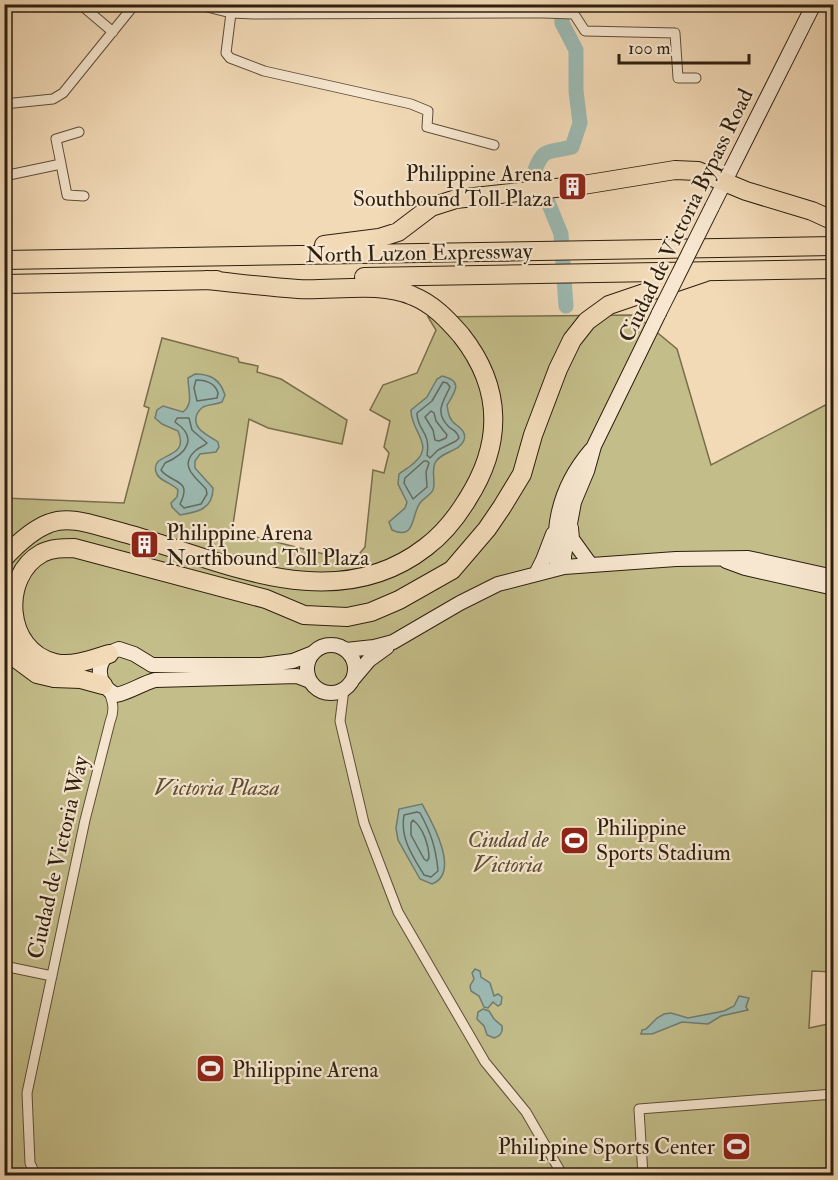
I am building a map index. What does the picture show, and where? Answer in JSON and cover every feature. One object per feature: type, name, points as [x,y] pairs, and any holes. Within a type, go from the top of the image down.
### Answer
[{"type":"highway","points":[[227,257],[379,238],[398,232],[432,207],[456,199],[563,187],[675,170],[698,171],[766,198],[812,211],[834,221]]},
{"type":"highway","name":"North Luzon Expressway","points":[[4,260],[834,246]]},
{"type":"highway","name":"North Luzon Expressway","points":[[4,284],[834,269]]},
{"type":"highway","points":[[109,654],[83,662],[56,663],[30,649],[14,623],[9,598],[20,569],[44,552],[74,548],[266,599],[304,615],[347,617],[381,608],[430,584],[452,570],[487,528],[522,474],[533,435],[558,369],[572,340],[586,321],[609,305],[710,271]]},
{"type":"highway","points":[[4,558],[19,543],[51,522],[75,520],[148,539],[271,577],[309,582],[346,582],[378,574],[405,561],[425,548],[461,510],[476,487],[493,438],[494,417],[491,393],[485,374],[468,345],[435,308],[413,296],[392,289],[298,289],[207,280]]},
{"type":"highway","points":[[4,644],[14,657],[37,674],[54,678],[81,679],[105,688]]},
{"type":"main road","name":"Ciudad de Victoria Bypass Road","points":[[559,568],[564,556],[563,523],[587,471],[594,446],[814,4]]},
{"type":"main road","points":[[536,574],[563,523],[590,564]]},
{"type":"main road","points":[[313,653],[307,669],[310,681],[317,689],[336,694],[348,685],[369,660],[393,642],[460,603],[498,584],[559,568],[676,559],[748,558],[834,577]]},
{"type":"main road","points":[[724,560],[732,565],[834,588]]},
{"type":"main road","points":[[310,681],[297,676],[155,680],[116,695],[105,688],[100,668],[109,654],[119,649],[152,665],[262,665],[293,661],[328,645],[346,650],[393,642]]},
{"type":"main road","points":[[346,650],[354,663],[348,685]]},
{"type":"street","points":[[80,4],[113,32]]},
{"type":"street","points":[[4,104],[53,99],[63,93],[135,4]]},
{"type":"street","points":[[195,4],[231,13],[255,9],[481,9],[574,14],[585,31],[675,33],[678,78],[696,78]]},
{"type":"street","points":[[231,13],[226,53],[230,58],[264,71],[411,104],[428,111],[427,127],[494,145]]},
{"type":"street","points":[[79,132],[56,139],[67,195],[84,196]]},
{"type":"street","points":[[4,176],[61,164]]},
{"type":"street","points":[[348,685],[340,721],[364,823],[398,912],[485,1062],[526,1112],[564,1176]]},
{"type":"street","name":"Ciudad de Victoria Way","points":[[36,1176],[30,1163],[27,1093],[86,820],[114,712],[113,701],[105,688]]},
{"type":"street","points":[[4,966],[52,976]]},
{"type":"street","points":[[643,1176],[639,1109],[834,1094]]},
{"type":"green space","name":"Ciudad de Victoria","points":[[636,315],[677,349],[711,465],[833,401],[834,972],[812,971],[809,1028],[833,1023],[833,1175],[5,1175],[4,498],[124,503],[149,408],[144,406],[162,338],[238,358],[239,362],[258,366],[257,372],[281,379],[347,420],[342,444],[268,428],[249,419],[232,531],[360,563],[360,553],[365,547],[373,470],[384,473],[389,453],[384,447],[390,421],[370,410],[383,385],[417,373],[436,330],[428,317]]},
{"type":"water","points":[[195,374],[214,378],[225,395],[222,402],[201,408],[196,419],[198,428],[218,442],[219,447],[216,452],[200,454],[195,461],[195,468],[213,488],[210,501],[198,511],[180,515],[171,503],[177,497],[178,490],[157,475],[156,465],[175,452],[181,441],[178,431],[155,418],[157,410],[163,406],[183,412],[190,397],[188,378]]},
{"type":"water","points":[[442,376],[449,378],[455,384],[455,391],[447,405],[449,416],[465,437],[459,447],[442,456],[435,463],[433,490],[420,503],[409,529],[405,532],[392,530],[389,522],[405,508],[407,502],[398,484],[399,474],[421,456],[423,450],[411,410],[427,397],[437,379]]},
{"type":"water","points":[[422,804],[437,834],[444,859],[444,869],[440,878],[432,884],[420,879],[398,840],[396,828],[399,809]]},
{"type":"water","points":[[475,969],[480,971],[481,977],[490,983],[494,996],[498,994],[502,997],[501,1004],[498,1006],[493,1002],[488,1008],[484,1007],[479,996],[471,991],[470,986],[474,979],[472,973]]},
{"type":"water","points":[[739,996],[749,998],[746,1007],[748,1010],[721,1016],[708,1024],[682,1022],[652,1034],[641,1034],[642,1030],[664,1014],[671,1013],[688,1018],[724,1011],[734,1006]]},
{"type":"water","points":[[483,1009],[489,1011],[502,1026],[501,1034],[494,1038],[487,1035],[484,1026],[477,1019],[478,1012]]},
{"type":"waterway","points":[[561,4],[562,23],[576,50],[576,91],[580,123],[572,147],[545,154],[541,157],[535,170],[561,234],[566,306]]},
{"type":"place","name":"Philippine Arena Southbound Toll Plaza","points":[[573,186]]},
{"type":"place","name":"Philippine Arena Northbound Toll Plaza","points":[[145,545]]},
{"type":"place","name":"Philippine Sports Stadium","points":[[575,840]]},
{"type":"place","name":"Philippine Arena","points":[[211,1069]]},
{"type":"place","name":"Philippine Sports Center","points":[[736,1146]]},
{"type":"park label","name":"Victoria Plaza","points":[[217,787]]}]
